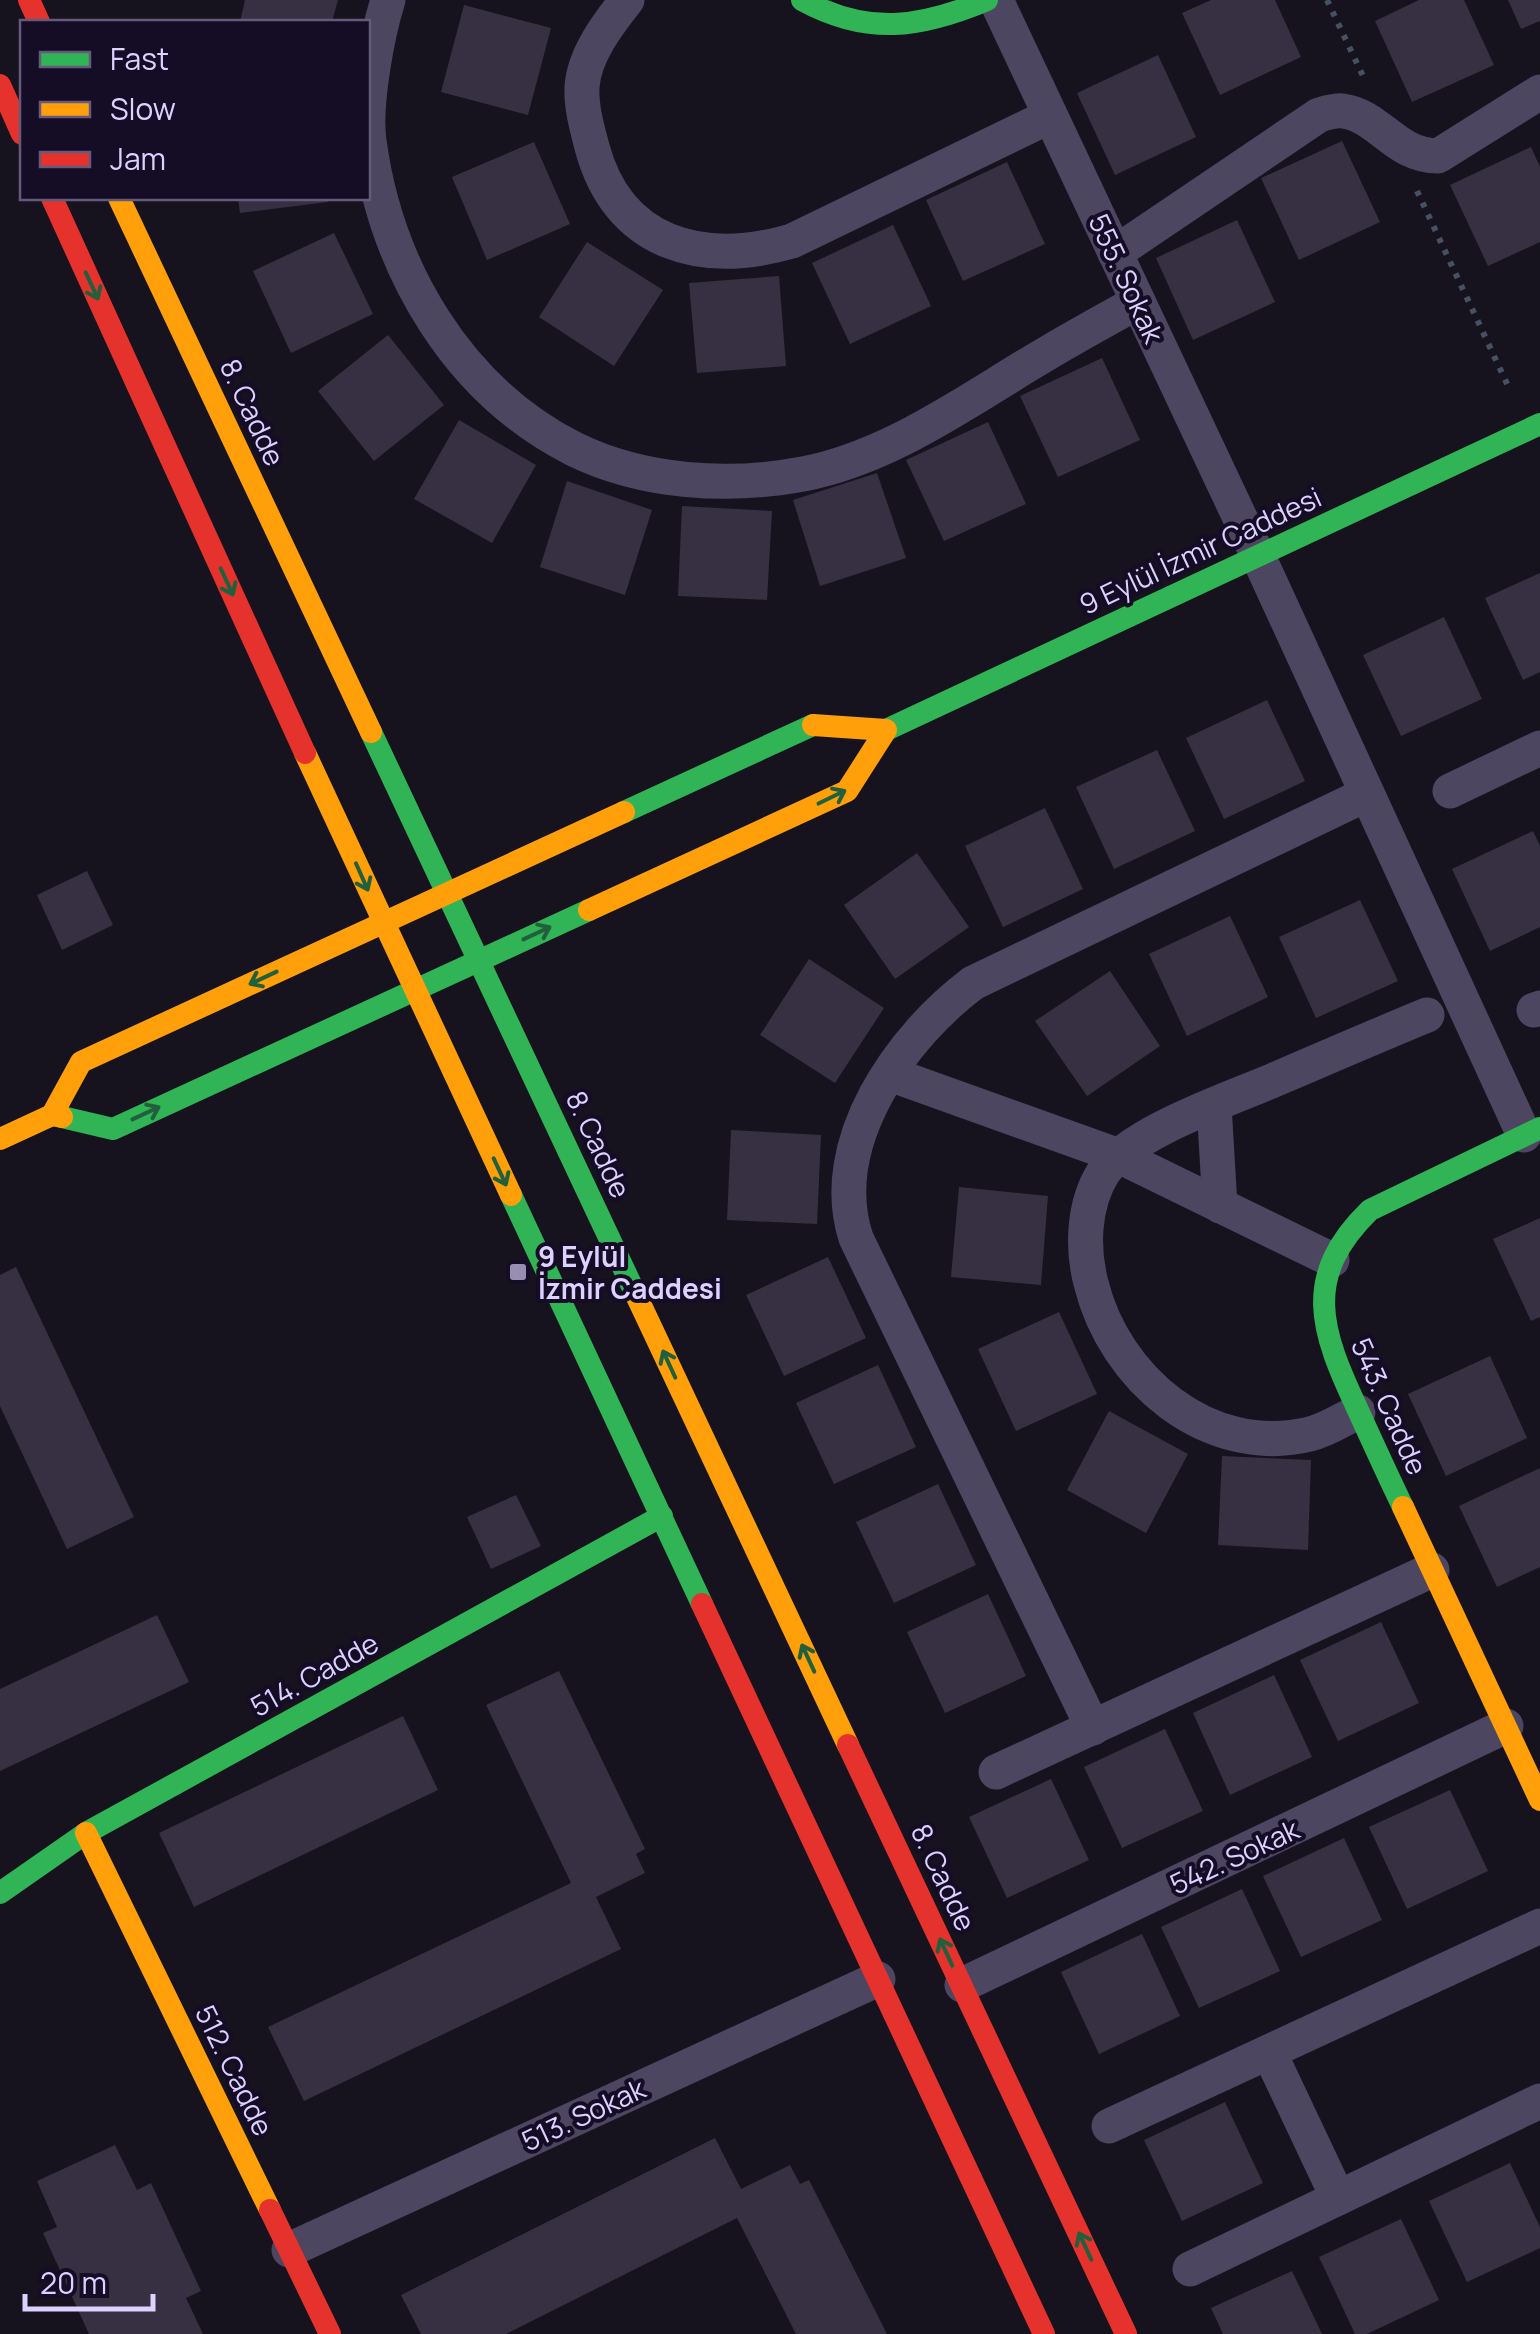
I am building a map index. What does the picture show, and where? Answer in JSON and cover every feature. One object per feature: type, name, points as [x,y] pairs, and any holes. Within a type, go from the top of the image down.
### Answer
[{"type":"main road","points":[[802,0],[854,24],[888,28],[923,24],[987,0]]},
{"type":"main road","points":[[0,85],[20,130]]},
{"type":"main road","points":[[53,200],[383,923],[1044,2334]]},
{"type":"main road","name":"8. Cadde","points":[[120,200],[1126,2334]]},
{"type":"main road","name":"9 Eylül İzmir Caddesi","points":[[52,1115],[81,1062],[813,725],[886,730],[1534,427]]},
{"type":"main road","points":[[0,1139],[52,1115],[113,1128],[847,791],[886,730]]},
{"type":"main road","name":"543. Cadde","points":[[1532,1131],[1370,1210],[1349,1230],[1332,1260],[1322,1298],[1324,1333],[1358,1412],[1506,1726],[1536,1780]]},
{"type":"main road","name":"514. Cadde","points":[[0,1893],[86,1833],[662,1516]]},
{"type":"main road","name":"512. Cadde","points":[[86,1833],[330,2334]]},
{"type":"street","points":[[370,112],[376,36],[388,0]]},
{"type":"street","points":[[627,0],[589,59],[582,86],[584,117],[596,160],[618,202],[634,223],[675,243],[727,251],[792,241],[1050,116]]},
{"type":"street","name":"555. Sokak","points":[[996,0],[1367,794],[1532,1131]]},
{"type":"street","points":[[1115,254],[1319,115],[1342,110],[1363,119],[1418,156],[1438,156],[1540,92]]},
{"type":"street","points":[[370,147],[389,232],[410,283],[440,333],[479,378],[524,417],[575,450],[630,469],[688,480],[748,481],[805,473],[860,458],[961,407],[1138,302]]},
{"type":"street","points":[[1450,791],[1540,748]]},
{"type":"street","points":[[1093,1728],[851,1222],[850,1176],[856,1146],[864,1120],[890,1074],[926,1024],[950,1000],[993,970],[1367,794]]},
{"type":"street","points":[[1358,1412],[1312,1434],[1258,1436],[1232,1432],[1162,1400],[1137,1376],[1104,1323],[1086,1262],[1091,1200],[1103,1173],[1119,1156],[1172,1124],[1427,1015]]},
{"type":"street","points":[[890,1074],[1119,1156],[1332,1260]]},
{"type":"street","points":[[1214,1105],[1220,1206]]},
{"type":"street","points":[[996,1772],[1432,1570]]},
{"type":"street","name":"542. Sokak","points":[[962,1985],[1506,1726]]},
{"type":"street","points":[[1109,2126],[1540,1926]]},
{"type":"street","name":"513. Sokak","points":[[289,2250],[878,1979]]},
{"type":"street","points":[[1269,2052],[1338,2198]]},
{"type":"street","points":[[1190,2269],[1540,2101]]},
{"type":"path","points":[[1328,0],[1534,427]]},
{"type":"building","points":[[245,0],[338,0],[333,20],[240,20]]},
{"type":"building","points":[[1211,0],[1275,0],[1301,57],[1220,95],[1182,13]]},
{"type":"building","points":[[1419,0],[1464,0],[1494,65],[1412,102],[1375,21]]},
{"type":"building","points":[[1508,0],[1540,0],[1540,21],[1521,29]]},
{"type":"building","points":[[464,5],[551,28],[528,115],[441,92]]},
{"type":"building","points":[[1158,55],[1196,137],[1115,175],[1077,93]]},
{"type":"building","points":[[1342,141],[1380,222],[1299,260],[1261,178]]},
{"type":"building","points":[[534,142],[570,224],[487,260],[452,177]]},
{"type":"building","points":[[1531,147],[1540,167],[1540,242],[1488,266],[1450,185]]},
{"type":"building","points":[[1007,162],[1045,244],[963,281],[926,200]]},
{"type":"building","points":[[238,200],[328,200],[328,202],[240,213]]},
{"type":"building","points":[[1237,220],[1275,302],[1193,340],[1156,258]]},
{"type":"building","points":[[893,225],[931,306],[850,344],[812,263]]},
{"type":"building","points":[[334,233],[373,314],[291,353],[253,271]]},
{"type":"building","points":[[587,242],[663,290],[614,366],[539,317]]},
{"type":"building","points":[[779,276],[786,366],[697,373],[689,283]]},
{"type":"building","points":[[388,335],[444,405],[374,461],[318,391]]},
{"type":"building","points":[[1102,358],[1140,440],[1058,477],[1020,396]]},
{"type":"building","points":[[459,420],[536,465],[492,543],[414,499]]},
{"type":"building","points":[[988,422],[1026,504],[944,541],[906,460]]},
{"type":"building","points":[[877,473],[906,558],[820,586],[793,500]]},
{"type":"building","points":[[567,481],[652,510],[625,595],[540,567]]},
{"type":"building","points":[[682,506],[772,511],[767,600],[678,596]]},
{"type":"building","points":[[1540,573],[1540,672],[1523,680],[1485,598]]},
{"type":"building","points":[[1444,617],[1482,699],[1401,736],[1363,655]]},
{"type":"building","points":[[1267,700],[1305,781],[1224,819],[1186,738]]},
{"type":"building","points":[[1157,750],[1195,831],[1114,869],[1076,787]]},
{"type":"building","points":[[1045,808],[1083,889],[1003,927],[965,846]]},
{"type":"building","points":[[1533,831],[1540,846],[1540,927],[1490,951],[1452,869]]},
{"type":"building","points":[[917,853],[969,927],[895,979],[844,905]]},
{"type":"building","points":[[87,871],[113,925],[62,950],[37,895]]},
{"type":"building","points":[[1360,900],[1398,981],[1316,1018],[1279,937]]},
{"type":"building","points":[[1230,916],[1268,997],[1187,1036],[1149,954]]},
{"type":"building","points":[[809,959],[884,1008],[835,1083],[760,1035]]},
{"type":"building","points":[[1110,971],[1160,1046],[1087,1096],[1035,1021]]},
{"type":"building","points":[[731,1130],[821,1135],[817,1224],[727,1220]]},
{"type":"building","points":[[959,1187],[1048,1196],[1041,1285],[951,1277]]},
{"type":"building","points":[[1540,1218],[1540,1317],[1531,1321],[1493,1239]]},
{"type":"building","points":[[828,1257],[866,1338],[784,1376],[746,1295]]},
{"type":"building","points":[[16,1267],[134,1517],[67,1549],[0,1406],[0,1275]]},
{"type":"building","points":[[1059,1312],[1097,1394],[1016,1431],[978,1349]]},
{"type":"building","points":[[1490,1356],[1527,1438],[1446,1476],[1408,1394]]},
{"type":"building","points":[[878,1365],[916,1447],[834,1484],[796,1403]]},
{"type":"building","points":[[1109,1411],[1188,1454],[1146,1533],[1067,1490]]},
{"type":"building","points":[[1222,1456],[1311,1460],[1308,1550],[1218,1545]]},
{"type":"building","points":[[1540,1468],[1540,1567],[1497,1587],[1459,1506]]},
{"type":"building","points":[[938,1484],[976,1565],[894,1603],[856,1522]]},
{"type":"building","points":[[516,1495],[541,1546],[491,1569],[467,1517]]},
{"type":"building","points":[[988,1594],[1026,1676],[945,1713],[907,1632]]},
{"type":"building","points":[[157,1615],[189,1682],[0,1771],[0,1689]]},
{"type":"building","points":[[1381,1622],[1419,1703],[1338,1741],[1300,1660]]},
{"type":"building","points":[[559,1671],[645,1849],[636,1854],[645,1873],[596,1897],[621,1949],[304,2101],[268,2027],[571,1883],[486,1705]]},
{"type":"building","points":[[1274,1675],[1312,1757],[1230,1795],[1193,1713]]},
{"type":"building","points":[[403,1716],[438,1790],[194,1907],[159,1833]]},
{"type":"building","points":[[1165,1729],[1203,1811],[1122,1848],[1084,1767]]},
{"type":"building","points":[[1051,1779],[1089,1860],[1007,1898],[969,1817]]},
{"type":"building","points":[[1450,1790],[1488,1871],[1407,1909],[1369,1827]]},
{"type":"building","points":[[1344,1838],[1382,1920],[1301,1957],[1263,1876]]},
{"type":"building","points":[[1242,1889],[1280,1971],[1199,2008],[1161,1927]]},
{"type":"building","points":[[1142,1934],[1180,2016],[1099,2054],[1061,1972]]},
{"type":"building","points":[[1225,2102],[1263,2183],[1182,2221],[1144,2140]]},
{"type":"building","points":[[715,2138],[741,2189],[790,2165],[800,2184],[809,2180],[887,2334],[796,2334],[737,2218],[506,2334],[421,2334],[401,2295]]},
{"type":"building","points":[[115,2145],[137,2190],[151,2183],[201,2291],[186,2298],[203,2334],[89,2334],[43,2233],[57,2227],[37,2181]]},
{"type":"building","points":[[1510,2163],[1540,2227],[1540,2248],[1467,2282],[1429,2201]]},
{"type":"building","points":[[1401,2219],[1439,2300],[1367,2334],[1355,2334],[1319,2257]]},
{"type":"building","points":[[1292,2271],[1322,2334],[1223,2334],[1211,2308]]},
{"type":"traffic: fast","points":[[802,0],[849,19],[894,24],[939,17],[987,0]]},
{"type":"traffic: fast","points":[[886,730],[1540,424]]},
{"type":"traffic: fast","points":[[624,812],[813,725]]},
{"type":"traffic: fast","points":[[371,732],[637,1297]]},
{"type":"traffic: fast","points":[[62,1117],[113,1129],[589,910]]},
{"type":"traffic: fast","points":[[1403,1507],[1344,1380],[1327,1329],[1326,1282],[1334,1258],[1370,1210],[1540,1128]]},
{"type":"traffic: fast","points":[[511,1195],[702,1604]]},
{"type":"traffic: fast","points":[[0,1893],[86,1833],[662,1516]]},
{"type":"traffic: slow","points":[[120,200],[371,732]]},
{"type":"traffic: slow","points":[[589,910],[847,791],[886,730],[813,725]]},
{"type":"traffic: slow","points":[[305,753],[511,1195]]},
{"type":"traffic: slow","points":[[62,1117],[52,1115],[81,1062],[624,812]]},
{"type":"traffic: slow","points":[[0,1139],[52,1115]]},
{"type":"traffic: slow","points":[[637,1297],[848,1745]]},
{"type":"traffic: slow","points":[[1403,1507],[1540,1800]]},
{"type":"traffic: slow","points":[[86,1833],[270,2210]]},
{"type":"traffic: jam","points":[[29,0],[38,20]]},
{"type":"traffic: jam","points":[[0,85],[20,130]]},
{"type":"traffic: jam","points":[[53,200],[305,753]]},
{"type":"traffic: jam","points":[[702,1604],[1044,2334]]},
{"type":"traffic: jam","points":[[848,1745],[1126,2334]]},
{"type":"traffic: jam","points":[[270,2210],[330,2334]]},
{"type":"place","name":"9 Eylül İzmir Caddesi","points":[[518,1272]]}]
